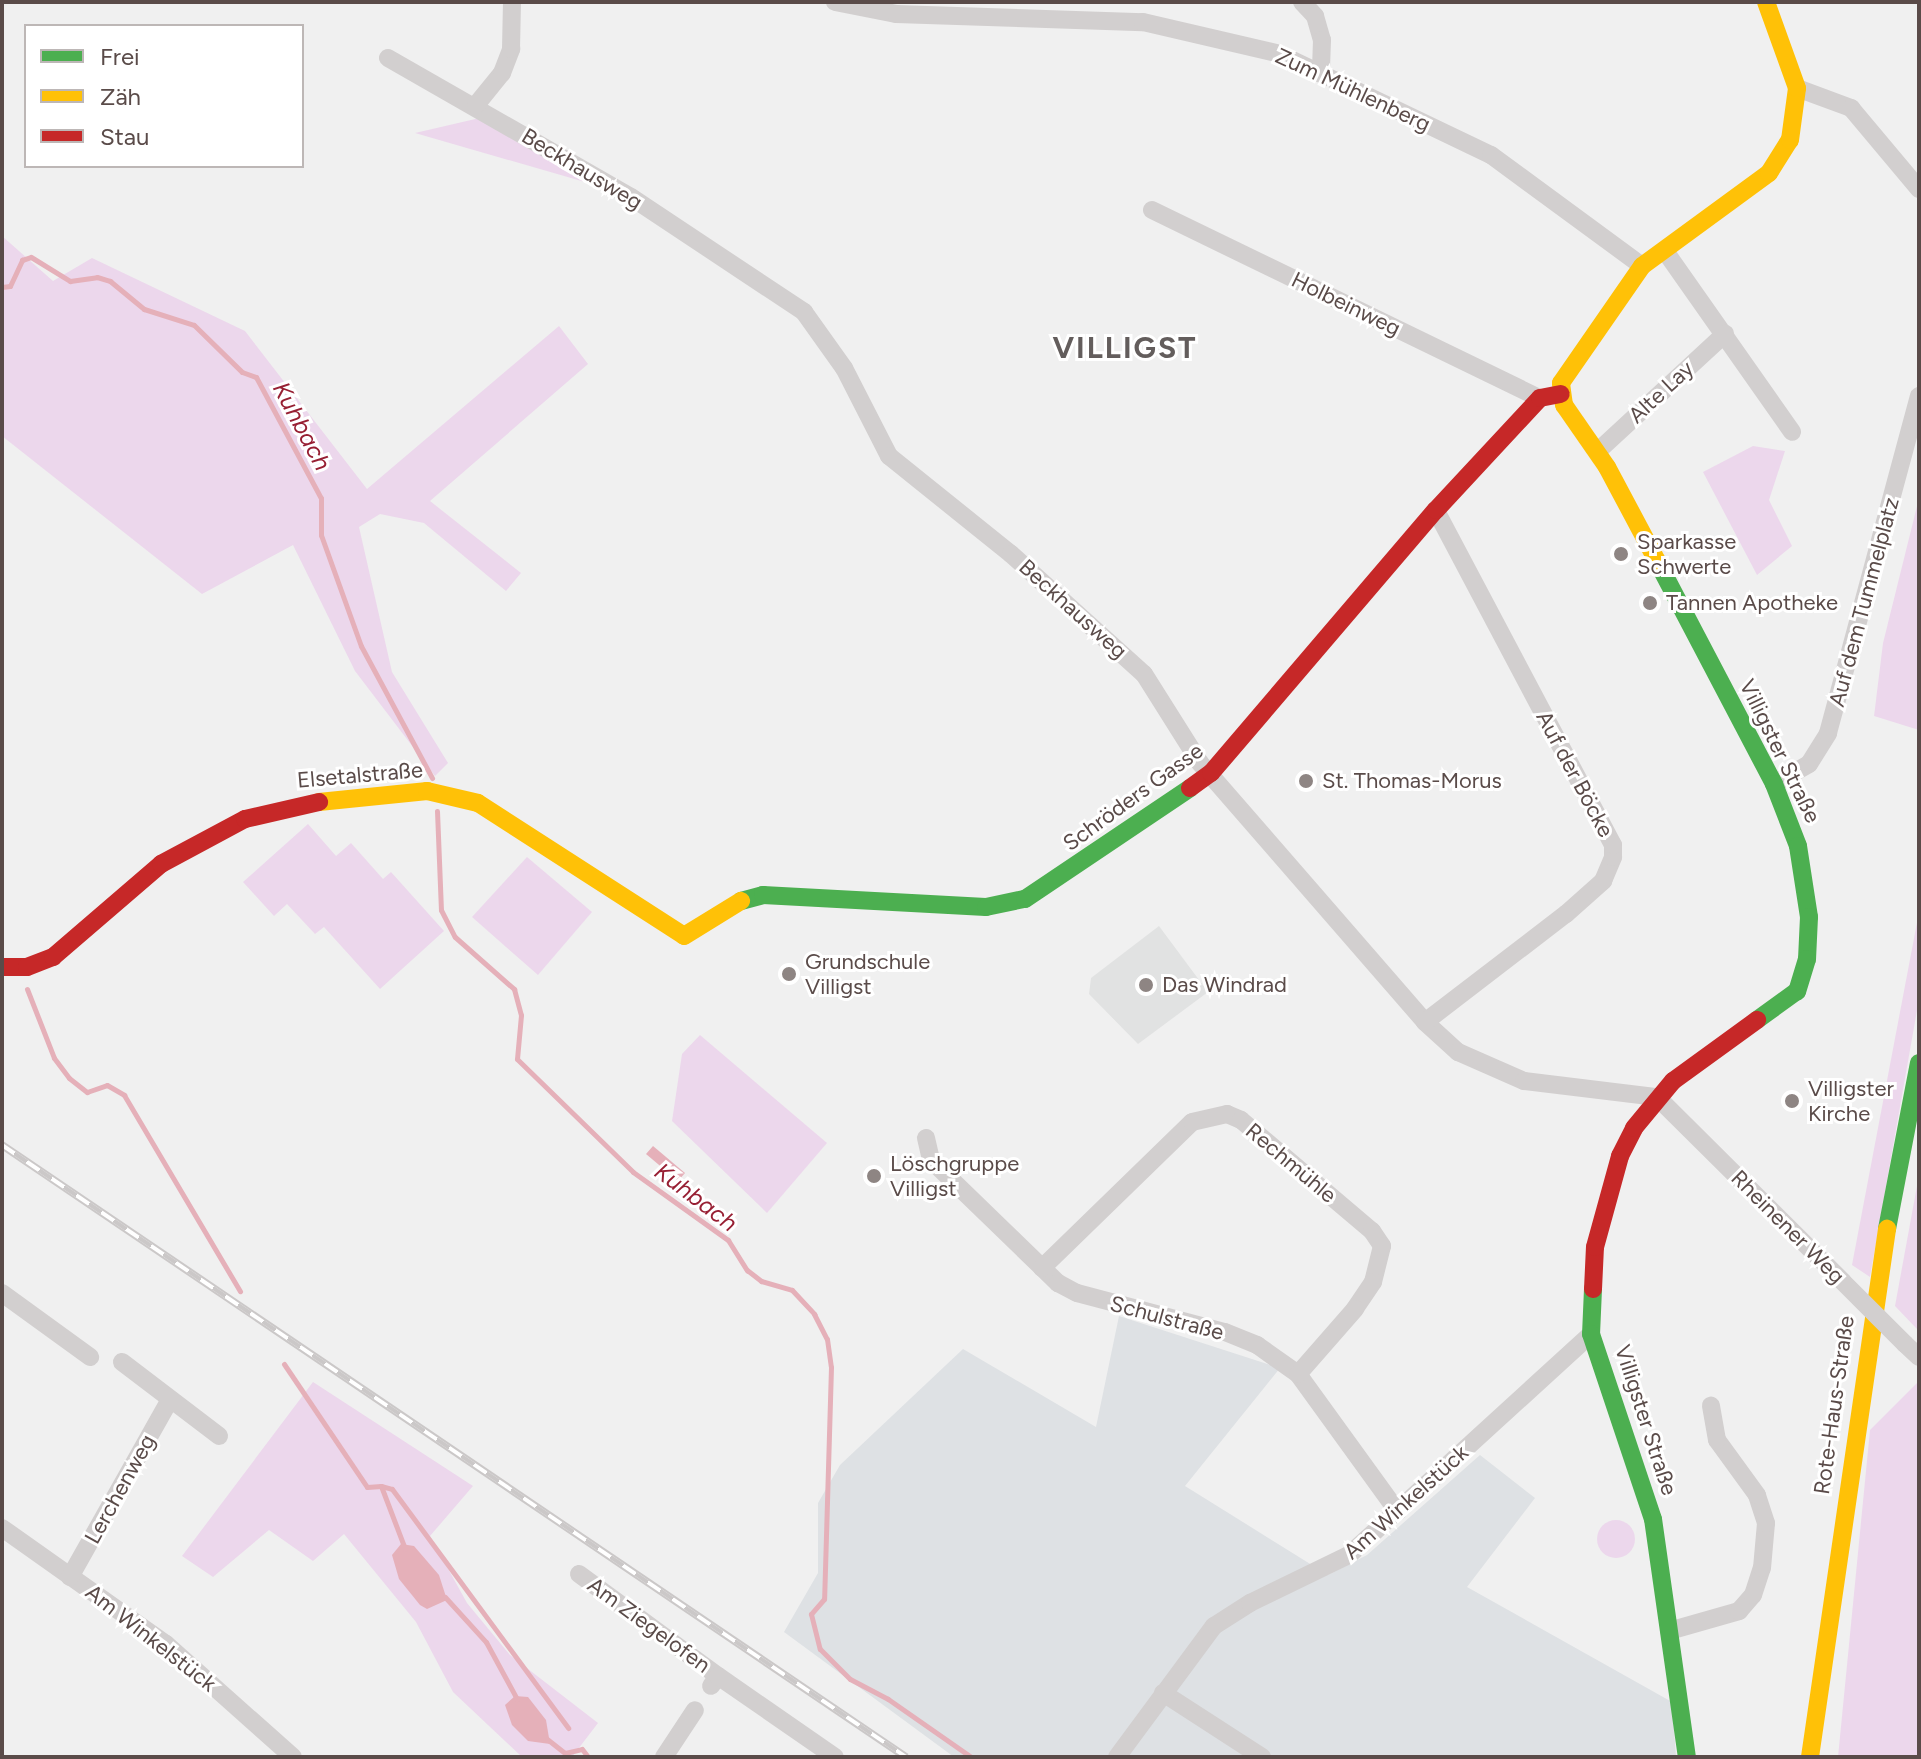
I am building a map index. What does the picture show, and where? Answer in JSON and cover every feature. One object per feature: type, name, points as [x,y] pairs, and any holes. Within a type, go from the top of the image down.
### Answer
[{"type":"street","points":[[476,105],[502,73],[511,49],[512,2]]},
{"type":"street","name":"Zum Mühlenberg","points":[[835,2],[896,14],[1143,22],[1280,54],[1491,155],[1642,266]]},
{"type":"street","points":[[1302,2],[1315,16],[1322,40],[1321,74]]},
{"type":"street","points":[[1540,398],[1561,394],[1569,368],[1642,266],[1779,159],[1796,119],[1797,88],[1766,2]]},
{"type":"street","name":"Beckhausweg","points":[[388,58],[476,105],[631,197],[804,312],[844,368],[889,456],[1113,642],[1152,684],[1211,773],[1425,1022],[1458,1052],[1524,1081],[1657,1097]]},
{"type":"street","points":[[1797,88],[1851,108],[1919,189]]},
{"type":"street","name":"Holbeinweg","points":[[1152,210],[1540,398]]},
{"type":"street","points":[[1665,251],[1792,432]]},
{"type":"street","name":"Alte Lay","points":[[1598,451],[1725,334]]},
{"type":"street","name":"Villigster Straße","points":[[1561,394],[1598,451],[1774,784],[1805,879],[1807,959],[1797,991],[1657,1097],[1634,1128],[1608,1194],[1595,1247],[1591,1334],[1653,1519],[1687,1757]]},
{"type":"street","name":"Auf dem Tummelplatz","points":[[1774,784],[1809,764],[1828,733],[1919,396]]},
{"type":"street","name":"Schröders Gasse","points":[[684,936],[728,904],[763,895],[1010,904],[1091,859],[1211,773],[1436,510],[1540,398]]},
{"type":"street","name":"Auf der Böcke","points":[[1425,1022],[1566,914],[1603,881],[1613,857],[1613,845],[1436,510]]},
{"type":"street","name":"Elsetalstraße","points":[[2,967],[27,967],[53,957],[161,864],[245,819],[331,798],[427,791],[456,795],[495,811],[684,936]]},
{"type":"street","name":"Rote-Haus-Straße","points":[[1810,1757],[1875,1293],[1919,1063]]},
{"type":"street","name":"Rheinener Weg","points":[[1657,1097],[1919,1357]]},
{"type":"street","name":"Rechmühle","points":[[1042,1268],[1192,1122],[1227,1114],[1241,1120],[1372,1231],[1382,1246],[1373,1282],[1298,1374]]},
{"type":"street","name":"Schulstraße","points":[[926,1138],[931,1160],[1042,1268],[1077,1293],[1257,1345],[1298,1374],[1398,1512]]},
{"type":"street","points":[[2,1293],[90,1357]]},
{"type":"street","name":"Am Winkelstück","points":[[1117,1757],[1163,1693],[1227,1616],[1327,1569],[1398,1512],[1591,1334]]},
{"type":"street","points":[[122,1362],[169,1401],[219,1436]]},
{"type":"street","name":"Lerchenweg","points":[[70,1577],[169,1401]]},
{"type":"street","points":[[1669,1631],[1739,1611],[1753,1595],[1762,1568],[1766,1523],[1757,1495],[1717,1440],[1711,1406]]},
{"type":"street","name":"Am Winkelstück","points":[[2,1528],[166,1644],[293,1757]]},
{"type":"street","name":"Am Ziegelofen","points":[[579,1574],[714,1681],[835,1757]]},
{"type":"street","points":[[1163,1693],[1262,1757]]},
{"type":"street","name":"Am Ziegelofen","points":[[664,1757],[695,1710]]},
{"type":"shaded area","points":[[484,117],[609,189],[415,133]]},
{"type":"shaded area","points":[[2,236],[53,281],[92,258],[245,331],[367,489],[559,326],[588,364],[430,501],[521,573],[506,591],[424,523],[380,514],[359,527],[392,672],[448,763],[435,776],[355,671],[293,545],[202,594],[2,436]]},
{"type":"shaded area","points":[[1753,446],[1785,451],[1769,500],[1792,546],[1757,575],[1703,472]]},
{"type":"shaded area","points":[[1919,498],[1919,730],[1874,716],[1883,643]]},
{"type":"shaded area","points":[[308,824],[336,856],[351,843],[383,879],[391,872],[444,931],[380,989],[324,927],[315,934],[287,904],[274,916],[243,882]]},
{"type":"shaded area","points":[[527,857],[592,912],[538,975],[472,917]]},
{"type":"shaded area","points":[[1919,912],[1919,999],[1870,1277],[1852,1265]]},
{"type":"shaded area","name":"Das Windrad","points":[[1159,926],[1208,992],[1138,1044],[1089,994],[1091,978]]},
{"type":"shaded area","points":[[700,1035],[827,1143],[767,1213],[672,1121],[682,1054]]},
{"type":"shaded area","points":[[653,1146],[685,1173],[678,1181],[646,1154]]},
{"type":"shaded area","points":[[1919,1175],[1919,1319],[1917,1329],[1895,1306]]},
{"type":"shaded area","points":[[1119,1316],[1280,1368],[1185,1486],[1328,1575],[1367,1555],[1480,1455],[1535,1498],[1467,1587],[1672,1702],[1676,1757],[954,1757],[784,1632],[818,1573],[818,1503],[840,1465],[963,1349],[1096,1427]]},
{"type":"shaded area","points":[[1919,1381],[1919,1757],[1838,1757],[1870,1430]]},
{"type":"shaded area","points":[[313,1382],[473,1486],[430,1536],[467,1603],[510,1655],[598,1723],[572,1757],[522,1757],[453,1692],[416,1622],[344,1534],[313,1561],[269,1530],[213,1577],[182,1556]]},
{"type":"shaded area","points":[[1616,1520],[1630,1525],[1635,1539],[1630,1553],[1616,1558],[1602,1553],[1597,1539],[1602,1525]]},
{"type":"shaded area","points":[[401,1544],[414,1546],[439,1575],[447,1600],[427,1609],[420,1605],[399,1579],[392,1555]]},
{"type":"shaded area","points":[[515,1696],[528,1697],[546,1720],[550,1744],[528,1741],[512,1725],[505,1705]]},
{"type":"waterway","name":"Kuhbach","points":[[2,287],[10,286],[22,260],[31,257],[70,281],[97,277],[110,281],[144,309],[194,325],[242,372],[256,377],[321,498],[321,535],[361,646],[432,778]]},
{"type":"waterway","name":"Kuhbach","points":[[437,811],[441,910],[455,937],[514,989],[521,1015],[517,1059],[633,1172],[728,1240],[747,1270],[761,1281],[792,1290],[814,1314],[827,1339],[831,1367],[824,1599],[811,1614],[820,1649],[850,1679],[888,1699],[971,1757]]},
{"type":"waterway","points":[[27,989],[54,1058],[69,1078],[87,1092],[107,1085],[124,1095],[240,1291]]},
{"type":"waterway","points":[[284,1364],[367,1487],[381,1486],[405,1549]]},
{"type":"waterway","points":[[381,1486],[392,1489],[568,1728]]},
{"type":"waterway","points":[[445,1597],[486,1642],[517,1699]]},
{"type":"waterway","points":[[547,1739],[565,1753],[582,1749],[588,1757]]},
{"type":"railway","points":[[2,1145],[906,1757]]},
{"type":"traffic: fast","points":[[1657,561],[1774,784],[1798,846],[1809,917],[1807,959],[1797,991],[1757,1020]]},
{"type":"traffic: fast","points":[[741,901],[763,895],[986,907],[1025,899],[1190,788]]},
{"type":"traffic: fast","points":[[1887,1229],[1919,1063]]},
{"type":"traffic: fast","points":[[1593,1289],[1591,1334],[1653,1519],[1687,1757]]},
{"type":"traffic: slow","points":[[1657,561],[1607,467],[1564,405],[1561,383],[1642,266],[1769,173],[1790,140],[1797,88],[1766,2]]},
{"type":"traffic: slow","points":[[319,802],[427,791],[478,803],[684,936],[741,901]]},
{"type":"traffic: slow","points":[[1810,1757],[1887,1229]]},
{"type":"traffic: jam","points":[[1190,788],[1211,773],[1436,510],[1540,398],[1561,394]]},
{"type":"traffic: jam","points":[[2,967],[27,967],[53,957],[161,864],[245,819],[319,802]]},
{"type":"traffic: jam","points":[[1593,1289],[1595,1247],[1620,1156],[1634,1128],[1673,1081],[1757,1020]]},
{"type":"place","name":"Sparkasse Schwerte","points":[[1621,554]]},
{"type":"place","name":"Tannen Apotheke","points":[[1650,603]]},
{"type":"place","name":"St. Thomas-Morus","points":[[1306,781]]},
{"type":"place","name":"Grundschule Villigst","points":[[789,974]]},
{"type":"place","name":"Das Windrad","points":[[1146,985]]},
{"type":"place","name":"Villigster Kirche","points":[[1792,1101]]},
{"type":"place","name":"Löschgruppe Villigst","points":[[874,1176]]},
{"type":"district","name":"VILLIGST","points":[[1125,348]]}]
